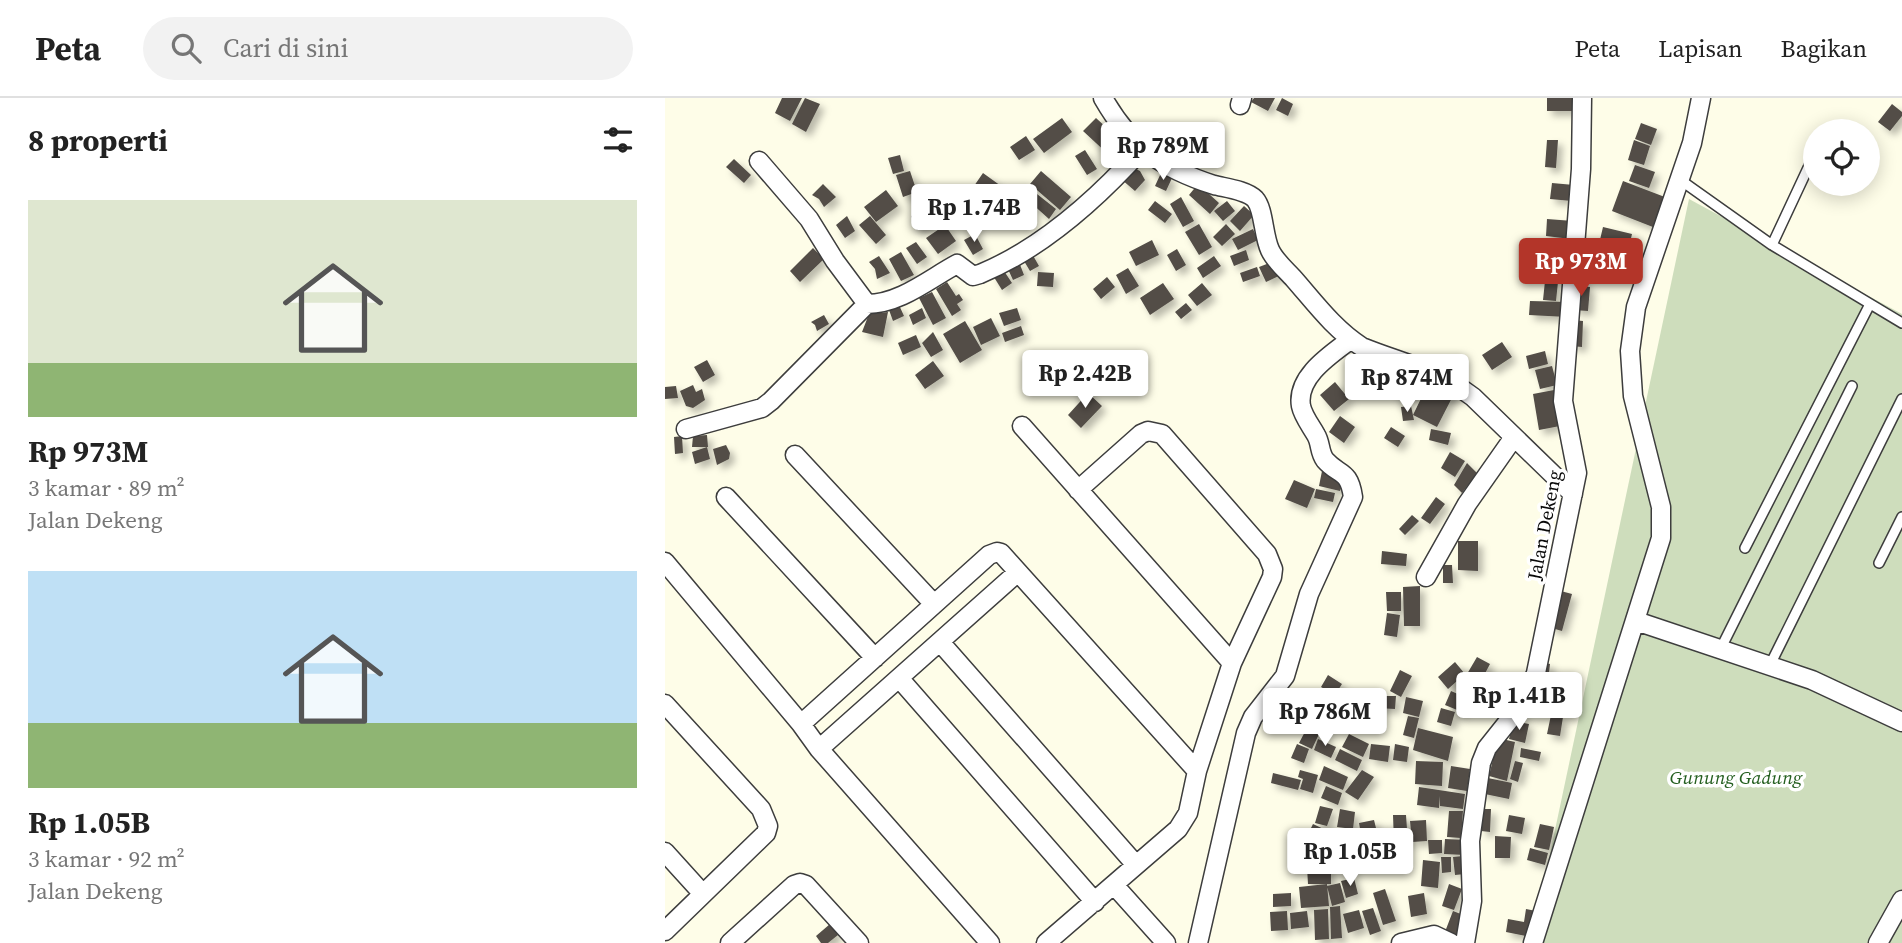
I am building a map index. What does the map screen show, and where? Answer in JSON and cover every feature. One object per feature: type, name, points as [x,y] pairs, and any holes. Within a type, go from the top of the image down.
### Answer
[{"type":"street","points":[[1103,98],[1119,123],[1155,160],[1210,184],[1248,194],[1255,199],[1272,254],[1350,340],[1362,347],[1433,372],[1456,384],[1473,397],[1573,494]]},
{"type":"street","name":"Jalan Dekeng","points":[[1465,943],[1472,901],[1470,841],[1481,763],[1487,748],[1517,712],[1531,687],[1577,472],[1563,401],[1581,169],[1582,98]]},
{"type":"street","points":[[1533,943],[1661,538],[1662,521],[1633,396],[1630,351],[1636,307],[1692,144],[1701,98]]},
{"type":"street","points":[[686,429],[762,408],[867,304],[880,304],[895,299],[957,264],[973,276],[981,274],[1037,244],[1089,201],[1142,149]]},
{"type":"street","points":[[759,161],[809,219],[835,261],[867,304]]},
{"type":"street","points":[[1198,943],[1246,733],[1253,717],[1285,676],[1309,594],[1353,496],[1346,476],[1327,462],[1322,454],[1319,439],[1302,409],[1301,400],[1309,376],[1350,340]]},
{"type":"street","points":[[1022,426],[1233,663]]},
{"type":"street","points":[[1046,943],[1184,821],[1197,771],[1233,663],[1272,577],[1271,561],[1171,444],[1156,431],[1141,434],[1078,490]]},
{"type":"street","points":[[1426,577],[1467,504],[1514,437]]},
{"type":"street","points":[[795,455],[933,603]]},
{"type":"street","points":[[726,497],[875,658]]},
{"type":"street","points":[[801,724],[993,552],[1001,553],[1197,771]]},
{"type":"street","points":[[665,562],[819,749],[989,943]]},
{"type":"street","points":[[819,749],[1018,572]]},
{"type":"street","points":[[1636,621],[1812,680],[1902,722]]},
{"type":"street","points":[[940,642],[1136,865]]},
{"type":"street","points":[[899,678],[1095,902]]},
{"type":"street","points":[[665,704],[761,809],[768,826],[766,833],[665,931]]},
{"type":"street","points":[[665,852],[703,894]]},
{"type":"street","points":[[730,943],[794,885],[800,883],[806,885],[859,943]]},
{"type":"street","points":[[1114,885],[1166,943]]},
{"type":"street","points":[[1878,943],[1902,900]]},
{"type":"street","points":[[1401,943],[1434,935],[1451,943]]},
{"type":"lane","points":[[1679,179],[1772,245],[1902,323]]},
{"type":"lane","points":[[1772,245],[1803,179]]},
{"type":"lane","points":[[1745,548],[1870,304]]},
{"type":"lane","points":[[1720,648],[1852,386]]},
{"type":"lane","points":[[1770,665],[1902,399]]},
{"type":"lane","points":[[1879,563],[1902,517]]},
{"type":"green space","name":"Gunung Gadung","points":[[1689,199],[1902,314],[1902,943],[1531,943]]},
{"type":"building","points":[[782,98],[802,98],[790,121],[775,113]]},
{"type":"building","points":[[805,98],[820,104],[806,132],[792,124]]},
{"type":"building","points":[[1254,98],[1275,98],[1268,111],[1251,102]]},
{"type":"building","points":[[1282,98],[1293,104],[1288,116],[1276,110]]},
{"type":"building","points":[[1547,98],[1573,98],[1573,111],[1547,111]]},
{"type":"building","points":[[1892,104],[1902,112],[1902,116],[1890,131],[1880,124],[1880,119]]},
{"type":"building","points":[[1062,118],[1072,132],[1044,153],[1033,139]]},
{"type":"building","points":[[1096,118],[1121,141],[1109,155],[1083,131]]},
{"type":"building","points":[[1641,123],[1657,129],[1651,145],[1635,139]]},
{"type":"building","points":[[1183,125],[1198,136],[1184,154],[1170,142]]},
{"type":"building","points":[[1026,136],[1035,150],[1019,160],[1010,147]]},
{"type":"building","points":[[1547,140],[1558,140],[1556,168],[1545,167]]},
{"type":"building","points":[[1634,140],[1650,146],[1644,165],[1628,160]]},
{"type":"building","points":[[1085,150],[1097,169],[1087,175],[1075,156]]},
{"type":"building","points":[[900,155],[904,171],[893,174],[888,158]]},
{"type":"building","points":[[734,159],[751,175],[744,183],[726,167]]},
{"type":"building","points":[[1635,165],[1655,172],[1649,188],[1629,181]]},
{"type":"building","points":[[1132,167],[1140,171],[1145,180],[1135,191],[1121,179]]},
{"type":"building","points":[[910,171],[917,192],[903,197],[896,175]]},
{"type":"building","points":[[1041,171],[1071,197],[1060,210],[1030,184]]},
{"type":"building","points":[[983,173],[1001,186],[993,198],[974,186]]},
{"type":"building","points":[[1161,173],[1172,178],[1166,191],[1155,186]]},
{"type":"building","points":[[1623,181],[1670,199],[1658,229],[1612,211]]},
{"type":"building","points":[[1552,183],[1574,185],[1572,201],[1550,199]]},
{"type":"building","points":[[823,184],[836,197],[824,207],[819,199],[812,195]]},
{"type":"building","points":[[1198,184],[1219,203],[1210,214],[1189,195]]},
{"type":"building","points":[[962,188],[967,204],[955,208],[950,192]]},
{"type":"building","points":[[886,190],[898,206],[876,222],[864,207]]},
{"type":"building","points":[[1037,194],[1056,209],[1049,219],[1030,202]]},
{"type":"building","points":[[1181,197],[1194,221],[1183,227],[1170,204]]},
{"type":"building","points":[[1155,201],[1172,214],[1165,223],[1148,210]]},
{"type":"building","points":[[1227,201],[1235,211],[1223,221],[1214,211]]},
{"type":"building","points":[[1244,206],[1254,215],[1240,231],[1230,221]]},
{"type":"building","points":[[927,210],[933,224],[917,230],[911,216]]},
{"type":"building","points":[[847,216],[855,231],[845,238],[836,225]]},
{"type":"building","points":[[870,216],[886,235],[876,244],[859,225]]},
{"type":"building","points":[[1547,219],[1573,221],[1571,239],[1546,236]]},
{"type":"building","points":[[1199,224],[1212,247],[1199,255],[1185,232]]},
{"type":"building","points":[[1226,224],[1235,234],[1222,246],[1213,237]]},
{"type":"building","points":[[945,225],[956,241],[938,254],[926,238]]},
{"type":"building","points":[[1603,227],[1632,234],[1624,268],[1595,261]]},
{"type":"building","points":[[1253,229],[1258,240],[1238,250],[1232,239]]},
{"type":"building","points":[[975,234],[983,249],[973,255],[964,240]]},
{"type":"building","points":[[1556,239],[1569,241],[1566,260],[1553,258]]},
{"type":"building","points":[[1152,240],[1159,255],[1136,266],[1129,252]]},
{"type":"building","points":[[916,242],[927,257],[917,264],[906,248]]},
{"type":"building","points":[[813,248],[824,259],[800,282],[790,271]]},
{"type":"building","points":[[1177,249],[1186,265],[1176,271],[1167,255]]},
{"type":"building","points":[[1246,250],[1249,260],[1234,266],[1230,256]]},
{"type":"building","points":[[901,252],[914,275],[901,281],[889,259]]},
{"type":"building","points":[[1031,252],[1039,266],[1030,271],[1021,256]]},
{"type":"building","points":[[879,256],[890,273],[877,279],[875,269],[869,262]]},
{"type":"building","points":[[1214,256],[1221,266],[1203,278],[1197,268]]},
{"type":"building","points":[[1019,262],[1024,275],[1013,280],[1007,267]]},
{"type":"building","points":[[1272,262],[1283,274],[1266,282],[1259,267]]},
{"type":"building","points":[[1257,267],[1260,276],[1243,282],[1240,273]]},
{"type":"building","points":[[1002,268],[1012,283],[1002,290],[992,274]]},
{"type":"building","points":[[1128,268],[1139,286],[1126,294],[1116,275]]},
{"type":"building","points":[[1038,272],[1054,273],[1053,287],[1037,286]]},
{"type":"building","points":[[1107,277],[1115,287],[1101,299],[1093,289]]},
{"type":"building","points":[[1545,281],[1558,282],[1556,301],[1543,300]]},
{"type":"building","points":[[947,282],[956,296],[959,294],[963,300],[957,304],[961,310],[952,316],[936,289]]},
{"type":"building","points":[[1163,283],[1174,299],[1150,315],[1140,298]]},
{"type":"building","points":[[1202,283],[1212,295],[1197,306],[1188,295]]},
{"type":"building","points":[[1575,285],[1590,287],[1588,311],[1573,310]]},
{"type":"building","points":[[932,292],[946,318],[933,325],[919,298]]},
{"type":"building","points":[[1530,301],[1568,302],[1567,317],[1529,315]]},
{"type":"building","points":[[1186,303],[1192,310],[1181,319],[1175,312]]},
{"type":"building","points":[[899,305],[904,316],[893,321],[889,310]]},
{"type":"building","points":[[922,308],[926,318],[913,325],[909,315]]},
{"type":"building","points":[[1017,308],[1021,320],[1004,326],[999,313]]},
{"type":"building","points":[[888,312],[883,337],[862,332],[869,314]]},
{"type":"building","points":[[824,315],[829,324],[817,331],[811,322]]},
{"type":"building","points":[[991,318],[1000,336],[981,345],[973,327]]},
{"type":"building","points":[[1572,320],[1583,321],[1582,347],[1571,346]]},
{"type":"building","points":[[965,321],[982,350],[960,363],[943,334]]},
{"type":"building","points":[[1021,326],[1024,335],[1005,342],[1002,333]]},
{"type":"building","points":[[933,332],[943,350],[931,357],[922,343]]},
{"type":"building","points":[[916,335],[921,347],[903,355],[898,343]]},
{"type":"building","points":[[1502,342],[1512,357],[1492,370],[1482,355]]},
{"type":"building","points":[[1545,351],[1548,364],[1529,369],[1526,356]]},
{"type":"building","points":[[707,360],[715,375],[703,382],[694,367]]},
{"type":"building","points":[[933,361],[944,376],[925,389],[915,375]]},
{"type":"building","points":[[1552,366],[1557,385],[1540,389],[1535,370]]},
{"type":"building","points":[[1396,372],[1421,379],[1415,397],[1390,389]]},
{"type":"building","points":[[1430,380],[1455,392],[1437,427],[1413,415]]},
{"type":"building","points":[[1335,382],[1349,399],[1334,411],[1320,395]]},
{"type":"building","points":[[693,385],[696,392],[702,389],[705,400],[693,408],[686,406],[680,391]]},
{"type":"building","points":[[676,386],[678,398],[665,399],[665,387]]},
{"type":"building","points":[[1554,390],[1560,426],[1539,430],[1533,394]]},
{"type":"building","points":[[1088,393],[1102,406],[1081,428],[1068,415]]},
{"type":"building","points":[[1411,406],[1414,420],[1403,421],[1401,407]]},
{"type":"building","points":[[1340,416],[1355,427],[1344,443],[1329,432]]},
{"type":"building","points":[[1391,427],[1405,436],[1398,447],[1384,438]]},
{"type":"building","points":[[1431,429],[1451,433],[1448,445],[1429,440]]},
{"type":"building","points":[[707,435],[708,447],[692,447],[693,436]]},
{"type":"building","points":[[682,436],[683,453],[675,454],[674,437]]},
{"type":"building","points":[[726,445],[730,453],[729,459],[717,465],[713,449]]},
{"type":"building","points":[[707,447],[710,459],[695,464],[692,452]]},
{"type":"building","points":[[1450,452],[1465,461],[1455,477],[1441,468]]},
{"type":"building","points":[[1467,463],[1477,473],[1462,493],[1454,485]]},
{"type":"building","points":[[1322,471],[1344,477],[1340,491],[1319,486]]},
{"type":"building","points":[[1294,480],[1315,489],[1307,508],[1285,499]]},
{"type":"building","points":[[1316,489],[1335,493],[1333,502],[1314,498]]},
{"type":"building","points":[[1436,497],[1445,504],[1430,524],[1421,518]]},
{"type":"building","points":[[1412,515],[1419,521],[1405,535],[1399,529]]},
{"type":"building","points":[[1458,541],[1478,541],[1478,571],[1458,570]]},
{"type":"building","points":[[1382,551],[1407,554],[1406,566],[1381,564]]},
{"type":"building","points":[[1443,565],[1452,565],[1453,583],[1443,583]]},
{"type":"building","points":[[1420,586],[1420,626],[1404,626],[1403,587]]},
{"type":"building","points":[[1557,590],[1572,594],[1562,631],[1548,627]]},
{"type":"building","points":[[1386,592],[1401,592],[1401,611],[1387,611]]},
{"type":"building","points":[[1387,613],[1400,615],[1397,637],[1384,635]]},
{"type":"building","points":[[1477,657],[1490,664],[1481,681],[1467,674]]},
{"type":"building","points":[[1455,662],[1465,674],[1448,689],[1438,677]]},
{"type":"building","points":[[1542,662],[1550,664],[1549,673],[1554,675],[1551,693],[1538,691]]},
{"type":"building","points":[[1400,670],[1412,676],[1401,697],[1390,691]]},
{"type":"building","points":[[1328,675],[1342,684],[1335,695],[1321,687]]},
{"type":"building","points":[[1464,676],[1478,683],[1471,697],[1457,690]]},
{"type":"building","points":[[1557,676],[1572,679],[1568,700],[1553,697]]},
{"type":"building","points":[[1451,691],[1467,698],[1462,712],[1445,705]]},
{"type":"building","points":[[1377,696],[1396,696],[1395,709],[1376,708]]},
{"type":"building","points":[[1406,697],[1423,701],[1419,717],[1403,713]]},
{"type":"building","points":[[1441,708],[1455,712],[1451,726],[1437,722]]},
{"type":"building","points":[[1551,715],[1563,717],[1560,736],[1547,734]]},
{"type":"building","points":[[1408,716],[1419,718],[1414,738],[1403,735]]},
{"type":"building","points":[[1513,721],[1529,724],[1525,743],[1509,739]]},
{"type":"building","points":[[1307,728],[1319,734],[1312,749],[1299,743]]},
{"type":"building","points":[[1418,728],[1453,737],[1448,761],[1413,750]]},
{"type":"building","points":[[1349,734],[1369,744],[1363,757],[1342,747]]},
{"type":"building","points":[[1498,738],[1515,742],[1507,781],[1489,776]]},
{"type":"building","points":[[1318,739],[1336,747],[1331,758],[1314,750]]},
{"type":"building","points":[[1297,744],[1309,749],[1304,763],[1291,758]]},
{"type":"building","points":[[1371,744],[1390,746],[1388,762],[1369,759]]},
{"type":"building","points":[[1395,744],[1409,747],[1407,762],[1393,760]]},
{"type":"building","points":[[1521,748],[1541,752],[1539,761],[1520,757]]},
{"type":"building","points":[[1340,749],[1362,760],[1357,771],[1335,760]]},
{"type":"building","points":[[1416,761],[1443,762],[1442,786],[1415,784]]},
{"type":"building","points":[[1515,761],[1523,763],[1518,782],[1510,779]]},
{"type":"building","points":[[1324,766],[1348,777],[1343,790],[1319,780]]},
{"type":"building","points":[[1451,766],[1470,769],[1467,791],[1448,788]]},
{"type":"building","points":[[1300,770],[1318,775],[1313,793],[1300,789],[1303,779],[1298,777]]},
{"type":"building","points":[[1362,770],[1374,777],[1358,800],[1345,792]]},
{"type":"building","points":[[1273,773],[1301,780],[1298,790],[1271,783]]},
{"type":"building","points":[[1483,777],[1512,783],[1509,799],[1480,793]]},
{"type":"building","points":[[1326,786],[1342,793],[1338,805],[1321,798]]},
{"type":"building","points":[[1419,787],[1465,794],[1463,809],[1440,806],[1440,796],[1439,808],[1417,805]]},
{"type":"building","points":[[1320,806],[1333,809],[1327,826],[1315,823]]},
{"type":"building","points":[[1340,809],[1355,812],[1353,829],[1337,827]]},
{"type":"building","points":[[1483,809],[1491,809],[1490,832],[1481,831]]},
{"type":"building","points":[[1449,811],[1463,811],[1461,838],[1447,837]]},
{"type":"building","points":[[1393,815],[1406,815],[1408,843],[1394,843]]},
{"type":"building","points":[[1509,815],[1525,818],[1522,834],[1506,831]]},
{"type":"building","points":[[1374,820],[1377,832],[1361,835],[1359,823]]},
{"type":"building","points":[[1426,820],[1427,841],[1412,842],[1410,821]]},
{"type":"building","points":[[1313,824],[1328,831],[1323,841],[1308,834]]},
{"type":"building","points":[[1540,824],[1554,827],[1549,850],[1534,847]]},
{"type":"building","points":[[1377,834],[1381,853],[1366,856],[1362,837]]},
{"type":"building","points":[[1495,836],[1511,837],[1510,858],[1495,858]]},
{"type":"building","points":[[1445,839],[1466,840],[1465,855],[1444,854]]},
{"type":"building","points":[[1428,840],[1442,840],[1442,853],[1429,854]]},
{"type":"building","points":[[1530,848],[1548,853],[1545,865],[1527,860]]},
{"type":"building","points":[[1323,853],[1323,865],[1307,865],[1307,854]]},
{"type":"building","points":[[1463,856],[1465,874],[1455,875],[1453,857]]},
{"type":"building","points":[[1441,857],[1451,857],[1451,872],[1442,873]]},
{"type":"building","points":[[1423,860],[1440,862],[1438,888],[1421,886]]},
{"type":"building","points":[[1307,867],[1331,867],[1331,884],[1308,884]]},
{"type":"building","points":[[1354,878],[1358,894],[1346,898],[1341,881]]},
{"type":"building","points":[[1340,883],[1345,902],[1332,906],[1327,886]]},
{"type":"building","points":[[1327,884],[1329,906],[1301,908],[1299,887]]},
{"type":"building","points":[[1449,884],[1462,889],[1454,910],[1442,906]]},
{"type":"building","points":[[1385,889],[1396,921],[1383,925],[1373,893]]},
{"type":"building","points":[[1291,893],[1291,906],[1273,907],[1273,894]]},
{"type":"building","points":[[1424,893],[1427,914],[1411,917],[1408,896]]},
{"type":"building","points":[[1340,906],[1342,938],[1331,939],[1330,907]]},
{"type":"building","points":[[1373,908],[1381,931],[1370,935],[1362,911]]},
{"type":"building","points":[[1328,909],[1329,939],[1315,940],[1314,910]]},
{"type":"building","points":[[1526,909],[1536,911],[1531,937],[1506,932],[1508,919],[1524,922]]},
{"type":"building","points":[[1359,910],[1364,928],[1348,933],[1343,914]]},
{"type":"building","points":[[1287,911],[1288,930],[1271,931],[1270,912]]},
{"type":"building","points":[[1307,911],[1309,927],[1291,929],[1290,913]]},
{"type":"building","points":[[1453,911],[1466,916],[1456,942],[1443,937]]},
{"type":"building","points":[[830,924],[838,935],[828,943],[821,943],[816,936]]}]
